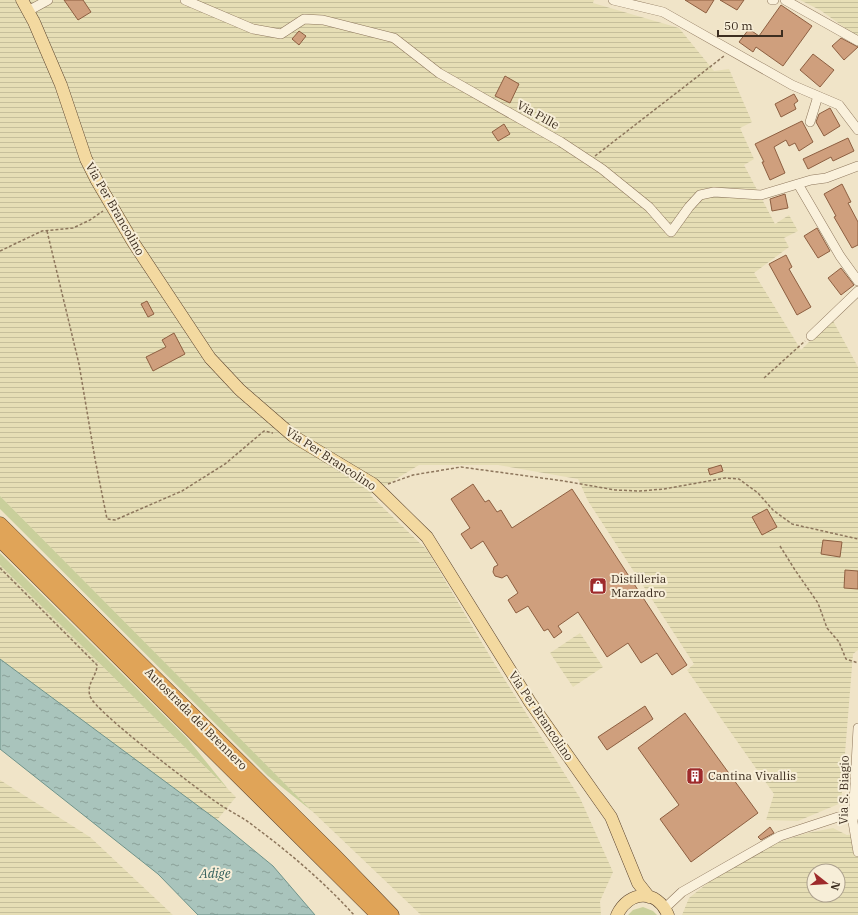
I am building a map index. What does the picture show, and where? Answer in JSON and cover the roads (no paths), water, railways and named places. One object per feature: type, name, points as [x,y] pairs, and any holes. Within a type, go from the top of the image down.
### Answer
[{"type":"highway","name":"Autostrada del Brennero","points":[[0,524],[328,849],[392,915]]},
{"type":"highway","name":"Autostrada del Brennero","points":[[0,540],[378,915]]},
{"type":"main road","name":"Via Per Brancolino","points":[[22,0],[61,85],[86,159],[97,182],[133,242],[210,358],[240,390],[293,436],[373,484],[427,536],[530,702],[611,817],[619,836]]},
{"type":"main road","points":[[619,836],[638,883],[649,897]]},
{"type":"main road","points":[[619,836],[634,889],[634,897]]},
{"type":"main road","points":[[617,915],[620,907],[626,901],[639,896],[649,897],[661,903],[667,912]]},
{"type":"street","points":[[28,12],[48,0]]},
{"type":"street","name":"Via Pille","points":[[185,0],[254,30],[281,34],[304,19],[323,20],[394,38],[439,73],[561,142],[602,169],[649,207],[671,232],[700,195],[714,192],[761,195],[811,180],[826,178],[858,166]]},
{"type":"street","points":[[614,0],[663,12],[694,28],[731,51],[792,85],[839,105],[858,130]]},
{"type":"street","points":[[785,0],[858,41]]},
{"type":"street","points":[[810,122],[818,96]]},
{"type":"street","points":[[798,184],[840,256],[858,281]]},
{"type":"street","points":[[811,336],[858,291]]},
{"type":"street","name":"Via S. Biagio","points":[[858,728],[854,822],[858,852]]},
{"type":"street","points":[[667,912],[682,892],[780,836],[838,817],[855,816]]},
{"type":"water","name":"Adige","points":[[0,659],[217,820],[273,866],[315,915],[198,915],[158,874],[0,749]]},
{"type":"place","name":"Distilleria Marzadro","points":[[598,586]]},
{"type":"place","name":"Cantina Vivallis","points":[[695,776]]}]
